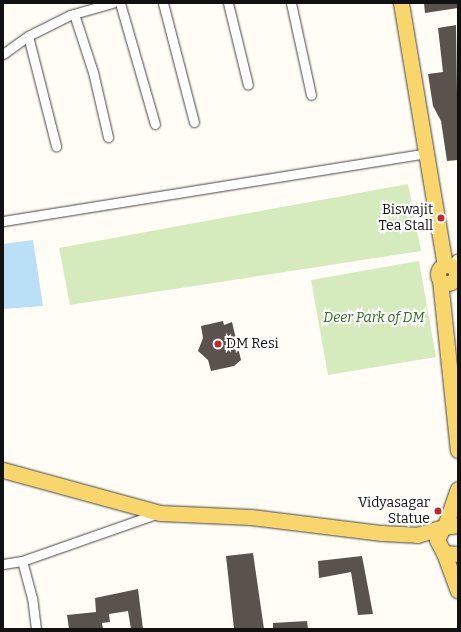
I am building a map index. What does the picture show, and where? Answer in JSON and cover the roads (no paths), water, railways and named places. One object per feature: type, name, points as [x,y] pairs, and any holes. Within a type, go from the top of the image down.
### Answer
[{"type":"main road","points":[[401,3],[422,154],[449,273],[458,373]]},
{"type":"main road","points":[[449,273],[458,450]]},
{"type":"main road","points":[[3,470],[160,513],[251,517],[417,535],[449,526]]},
{"type":"main road","points":[[458,489],[449,526],[438,533],[447,552],[458,591]]},
{"type":"main road","points":[[417,535],[447,552]]},
{"type":"street","points":[[3,54],[28,36],[74,14],[112,3]]},
{"type":"street","points":[[120,3],[155,124]]},
{"type":"street","points":[[163,3],[194,122]]},
{"type":"street","points":[[228,3],[248,85]]},
{"type":"street","points":[[292,3],[310,95]]},
{"type":"street","points":[[74,14],[93,72],[108,137]]},
{"type":"street","points":[[28,36],[56,146]]},
{"type":"street","points":[[3,221],[422,154]]},
{"type":"street","points":[[3,564],[22,561],[160,513]]},
{"type":"street","points":[[22,561],[32,598],[36,629]]},
{"type":"water","points":[[33,240],[43,306],[3,309],[3,244]]},
{"type":"place","name":"Biswajit Tea Stall","points":[[441,218]]},
{"type":"place","name":"DM Resi","points":[[218,344]]},
{"type":"place","name":"Vidyasagar Statue","points":[[438,511]]},
{"type":"park label","name":"Deer Park of DM","points":[[374,318]]}]
